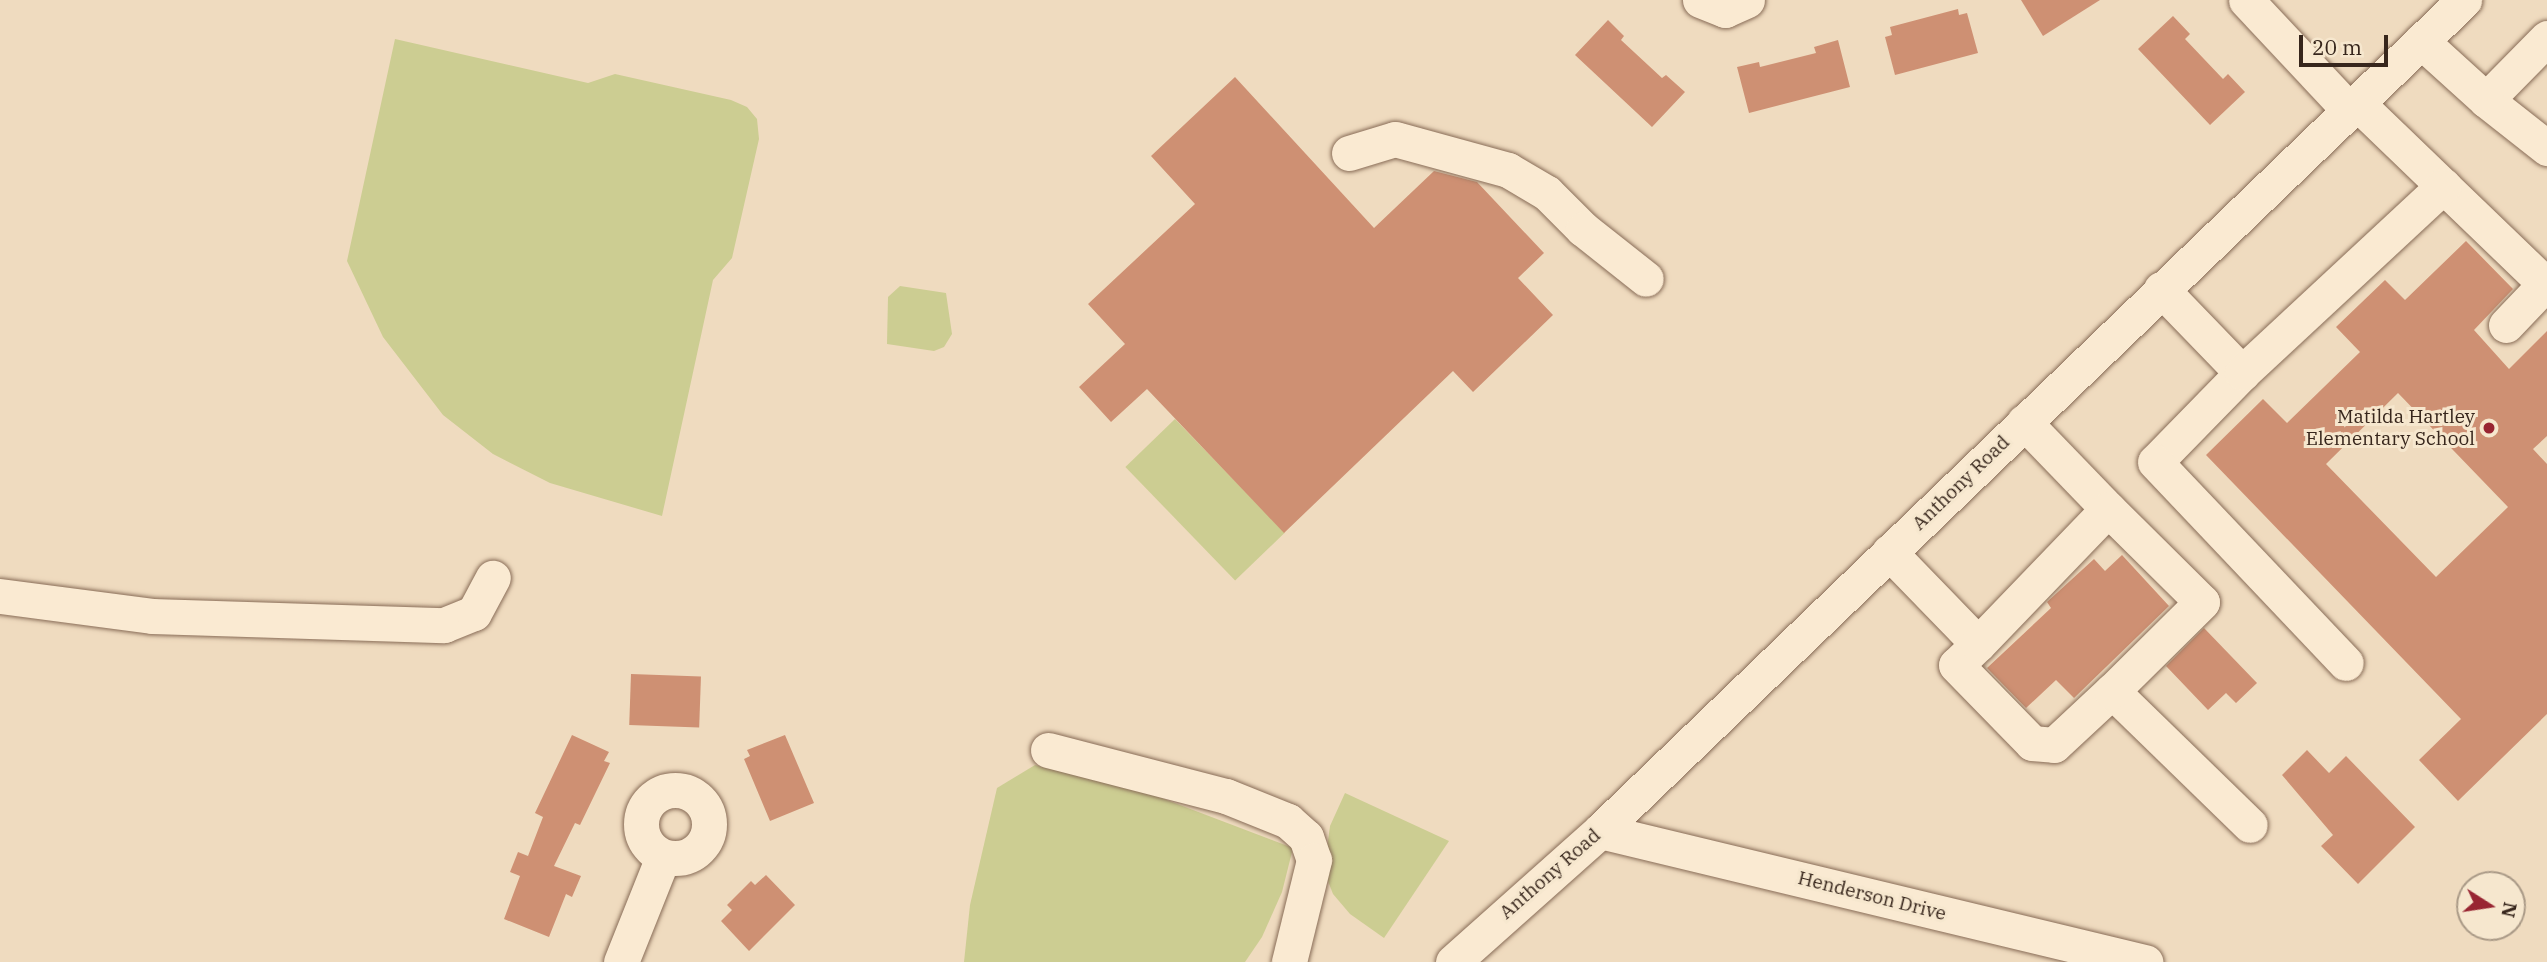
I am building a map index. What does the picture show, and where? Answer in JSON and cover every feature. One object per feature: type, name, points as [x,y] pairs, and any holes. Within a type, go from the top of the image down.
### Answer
[{"type":"street","points":[[1700,0],[1725,10],[1747,0]]},
{"type":"street","points":[[2246,0],[2352,105],[2443,186],[2546,285],[2506,325]]},
{"type":"street","name":"Anthony Road","points":[[1453,962],[1600,831],[2352,105],[2465,0]]},
{"type":"street","points":[[2486,100],[2547,38]]},
{"type":"street","points":[[2421,41],[2486,100],[2547,148]]},
{"type":"street","points":[[1349,153],[1395,139],[1508,170],[1547,193],[1583,229],[1646,279]]},
{"type":"street","points":[[2346,663],[2155,462],[2242,373],[2443,186]]},
{"type":"street","points":[[2161,289],[2242,373]]},
{"type":"street","points":[[2024,422],[2202,602],[2054,745],[2032,743],[1956,665],[2108,509]]},
{"type":"street","points":[[1889,552],[1978,644]]},
{"type":"street","points":[[0,596],[152,616],[444,625],[474,613],[493,578]]},
{"type":"street","points":[[2112,691],[2250,825]]},
{"type":"street","points":[[1048,750],[1226,796],[1288,821],[1307,837],[1314,860],[1289,962]]},
{"type":"street","name":"Henderson Drive","points":[[1600,831],[2145,962]]},
{"type":"street","points":[[621,962],[663,857]]},
{"type":"green space","points":[[395,39],[588,83],[615,74],[731,100],[747,107],[757,119],[759,139],[732,258],[713,280],[662,516],[550,483],[493,454],[443,415],[383,337],[347,261]]},
{"type":"green space","points":[[900,286],[946,293],[952,334],[944,347],[934,351],[887,344],[888,297]]},
{"type":"green space","points":[[1175,419],[1285,533],[1235,581],[1125,467]]},
{"type":"green space","points":[[1035,765],[1151,794],[1293,848],[1282,892],[1262,937],[1245,962],[964,962],[970,905],[997,788]]},
{"type":"green space","points":[[1345,793],[1449,841],[1384,938],[1350,914],[1333,894],[1324,871],[1330,826]]},
{"type":"building","points":[[2021,0],[2100,0],[2043,36]]},
{"type":"building","points":[[1958,9],[1959,15],[1967,13],[1978,53],[1895,75],[1885,37],[1892,35],[1890,27]]},
{"type":"building","points":[[2173,16],[2190,34],[2185,39],[2223,79],[2228,74],[2245,92],[2210,125],[2138,49]]},
{"type":"building","points":[[1608,20],[1624,36],[1621,40],[1662,78],[1666,75],[1685,92],[1652,127],[1575,55]]},
{"type":"building","points":[[1838,40],[1850,87],[1749,113],[1737,67],[1759,62],[1760,67],[1816,53],[1814,47]]},
{"type":"building","points":[[1235,77],[1374,228],[1434,171],[1477,182],[1544,253],[1518,278],[1553,315],[1473,392],[1453,371],[1284,533],[1147,389],[1111,422],[1079,387],[1125,344],[1088,304],[1195,204],[1151,156]]},
{"type":"building","points":[[2466,241],[2513,289],[2474,330],[2509,369],[2547,331],[2547,436],[2533,449],[2547,464],[2547,714],[2458,801],[2419,760],[2461,719],[2206,455],[2263,399],[2287,423],[2360,352],[2336,327],[2385,280],[2405,300]],"holes":[[[2398,393],[2508,507],[2436,577],[2326,464]]]},
{"type":"building","points":[[2122,555],[2169,606],[2074,698],[2056,680],[2026,708],[1987,668],[2051,608],[2047,602],[2094,559],[2105,571]]},
{"type":"building","points":[[2204,628],[2257,683],[2236,703],[2226,693],[2208,710],[2166,666]]},
{"type":"building","points":[[631,674],[701,676],[699,727],[629,725]]},
{"type":"building","points":[[572,735],[609,752],[604,761],[610,763],[580,825],[575,823],[554,866],[581,876],[572,897],[566,894],[549,937],[504,919],[520,876],[510,872],[518,852],[528,856],[543,817],[535,813]]},
{"type":"building","points":[[785,735],[814,803],[770,821],[744,759],[750,756],[747,750]]},
{"type":"building","points":[[2307,750],[2329,773],[2346,756],[2415,827],[2358,884],[2321,846],[2333,835],[2282,775]]},
{"type":"building","points":[[766,875],[795,905],[749,951],[721,921],[732,910],[727,905],[751,881],[755,885]]},
{"type":"place","name":"Matilda Hartley Elementary School","points":[[2489,428]]}]
